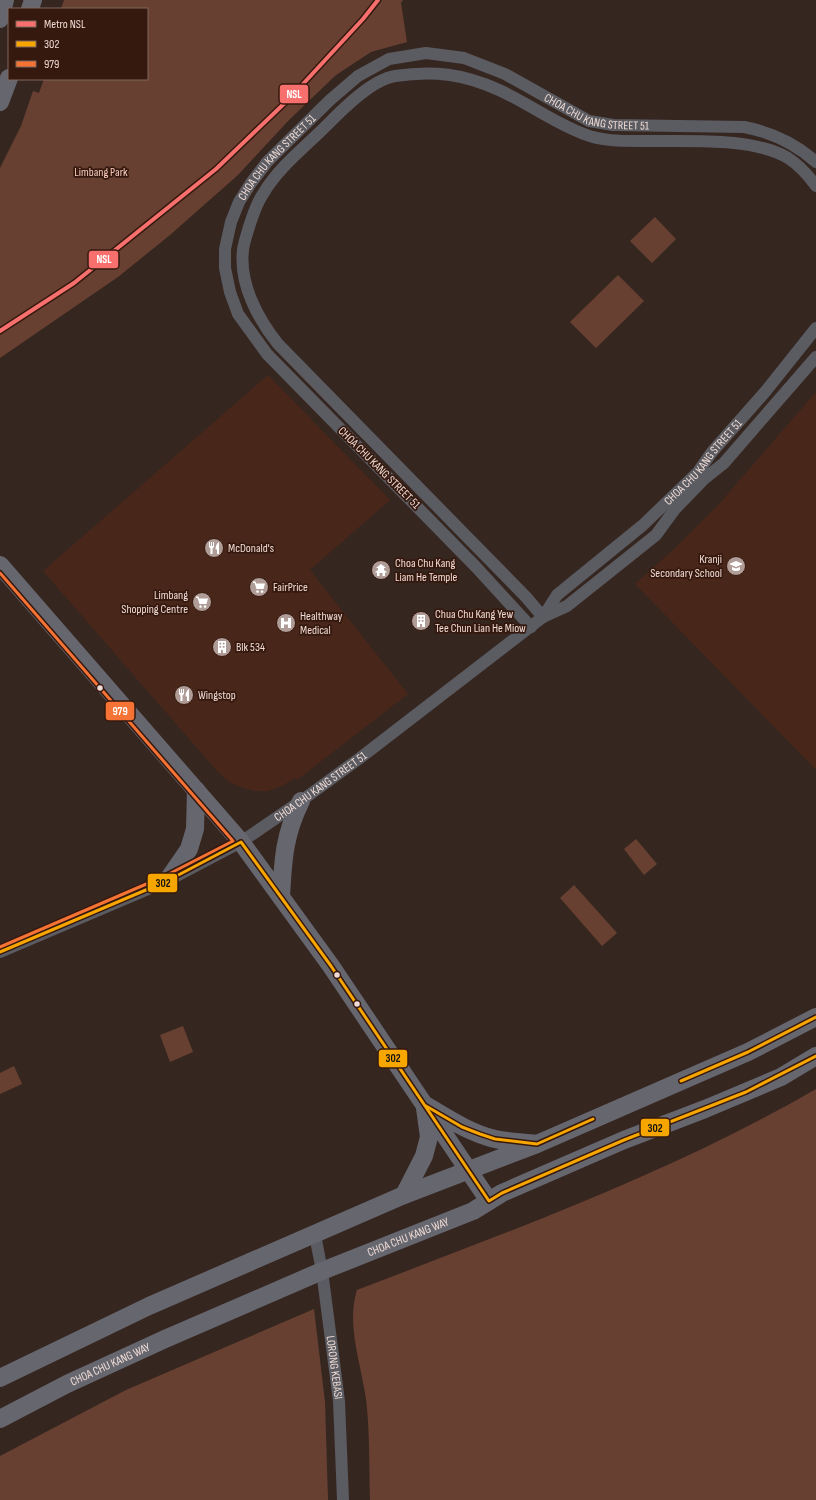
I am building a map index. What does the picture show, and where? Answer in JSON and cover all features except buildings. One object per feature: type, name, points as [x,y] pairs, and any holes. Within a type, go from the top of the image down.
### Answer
[{"type":"main road","points":[[0,19],[5,0]]},
{"type":"main road","points":[[0,102],[8,80]]},
{"type":"main road","points":[[0,565],[241,842],[331,966],[489,1201]]},
{"type":"main road","points":[[167,881],[189,849],[195,829],[196,790]]},
{"type":"main road","points":[[281,897],[284,849],[291,821],[301,802]]},
{"type":"main road","points":[[0,1378],[149,1306],[404,1195],[537,1144],[748,1052],[816,1017]]},
{"type":"main road","name":"CHOA CHU KANG WAY","points":[[0,1419],[67,1384],[123,1358],[322,1272],[473,1210],[502,1194],[624,1140],[705,1109],[781,1077],[816,1056]]},
{"type":"main road","points":[[425,1105],[462,1127],[480,1134],[495,1139],[537,1144]]},
{"type":"main road","points":[[404,1195],[424,1156],[429,1137],[425,1105]]},
{"type":"street","name":"CHOA CHU KANG STREET 51","points":[[531,626],[460,550],[267,354],[238,314],[230,292],[225,268],[225,249],[231,222],[239,202],[251,183],[272,157],[330,100],[358,76],[389,59],[426,53],[464,58],[505,74],[589,121],[613,125],[744,127],[757,130],[793,144],[816,162]]},
{"type":"street","name":"CHOA CHU KANG STREET 51","points":[[543,616],[278,344],[266,329],[253,305],[243,266],[243,250],[254,209],[263,193],[278,173],[341,111],[366,90],[392,76],[428,72],[460,75],[500,90],[585,135],[612,140],[729,143],[772,150],[798,166],[816,186]]},
{"type":"street","name":"CHOA CHU KANG STREET 51","points":[[0,952],[167,881],[241,842],[301,802],[531,626],[543,616],[557,595],[643,524],[698,472],[712,452],[765,392],[816,328]]},
{"type":"street","name":"CHOA CHU KANG STREET 51","points":[[543,616],[567,606],[656,535],[675,509],[704,479],[724,463],[816,357]]},
{"type":"street","name":"LORONG KEBASI","points":[[315,1235],[322,1272],[339,1401],[343,1500]]},
{"type":"shaded area","name":"Limbang Shopping Centre","points":[[268,375],[390,500],[310,570],[408,694],[297,780],[295,778],[282,786],[268,791],[254,791],[229,782],[217,771],[43,571]]},
{"type":"shaded area","name":"Kranji Secondary School","points":[[816,392],[816,770],[635,584],[675,548],[719,504]]},
{"type":"green space","name":"Limbang Park","points":[[64,0],[403,0],[401,3],[407,42],[371,52],[336,75],[289,120],[238,175],[170,235],[118,277],[0,358],[0,168],[21,126],[33,91],[39,93],[44,80],[148,80],[148,8],[61,8]]},
{"type":"green space","points":[[655,217],[676,239],[652,263],[630,241]]},
{"type":"green space","points":[[618,275],[644,301],[596,348],[570,322]]},
{"type":"green space","points":[[636,839],[657,864],[644,875],[624,849]]},
{"type":"green space","points":[[574,885],[617,933],[602,946],[560,898]]},
{"type":"green space","points":[[183,1026],[193,1052],[170,1062],[160,1035]]},
{"type":"green space","points":[[14,1066],[22,1084],[0,1094],[0,1073]]},
{"type":"green space","points":[[816,1089],[816,1500],[370,1500],[369,1437],[366,1399],[356,1344],[353,1316],[357,1290],[533,1222],[648,1174],[761,1119]]},
{"type":"green space","points":[[314,1309],[325,1402],[328,1500],[0,1500],[0,1456],[126,1390]]},
{"type":"metro line","name":"NSL","points":[[0,331],[74,283],[216,169],[291,97],[363,19],[378,0]]},
{"type":"transit line","name":"979","points":[[0,573],[233,841],[165,876],[0,947]]},
{"type":"transit line","name":"302","points":[[0,952],[167,881],[241,842],[331,966],[489,1201],[502,1193],[624,1140],[746,1092],[816,1056]]},
{"type":"transit line","name":"302","points":[[681,1081],[748,1052],[816,1017]]},
{"type":"transit line","name":"302","points":[[426,1106],[462,1127],[480,1134],[495,1139],[537,1144],[593,1119]]},
{"type":"place","name":"McDonald's","points":[[214,548]]},
{"type":"place","name":"Kranji Secondary School","points":[[736,566]]},
{"type":"place","name":"Choa Chu Kang Liam He Temple","points":[[381,570]]},
{"type":"place","name":"FairPrice","points":[[259,587]]},
{"type":"place","name":"Limbang Shopping Centre","points":[[202,602]]},
{"type":"place","name":"Chua Chu Kang Yew Tee Chun Lian He Miow","points":[[421,621]]},
{"type":"place","name":"Healthway Medical","points":[[286,623]]},
{"type":"place","name":"Blk 534","points":[[222,647]]},
{"type":"place","name":"Wingstop","points":[[184,695]]}]
